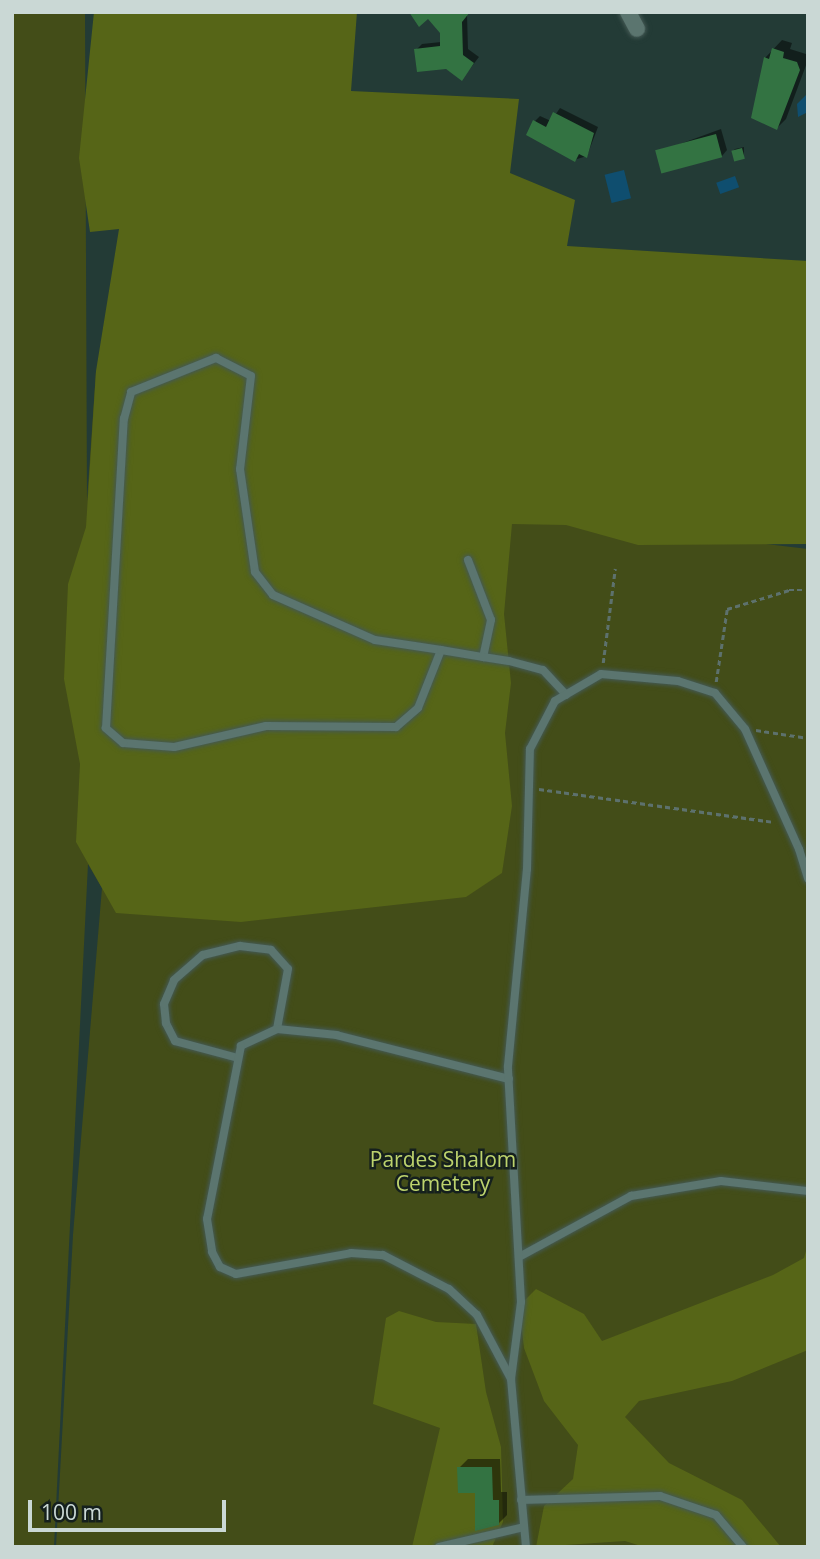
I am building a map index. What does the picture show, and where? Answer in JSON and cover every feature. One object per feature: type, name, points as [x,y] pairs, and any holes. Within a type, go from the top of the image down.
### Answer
[{"type":"street","points":[[628,12],[637,29]]},
{"type":"lane","points":[[441,650],[418,708],[396,727],[266,726],[174,747],[123,743],[106,728],[124,419],[131,392],[216,359],[251,376],[240,469],[255,572],[273,595],[375,640],[441,650],[483,657],[543,670],[566,695]]},
{"type":"lane","points":[[468,559],[491,620],[483,657]]},
{"type":"lane","points":[[526,1547],[511,1379],[521,1302],[509,1079],[527,869],[530,748],[555,701],[601,674],[678,681],[715,692],[745,729],[788,824],[808,879]]},
{"type":"lane","points":[[238,1058],[175,1041],[166,1023],[164,1004],[174,980],[203,955],[240,946],[271,950],[288,970],[277,1030]]},
{"type":"lane","points":[[509,1079],[337,1035],[277,1030],[241,1046],[207,1219],[212,1252],[220,1267],[236,1274],[351,1253],[383,1255],[449,1289],[477,1315],[511,1379]]},
{"type":"lane","points":[[519,1257],[631,1196],[722,1181],[808,1191]]},
{"type":"lane","points":[[521,1500],[660,1496],[716,1515],[743,1547]]},
{"type":"lane","points":[[439,1547],[524,1527]]},
{"type":"path","points":[[601,674],[615,569]]},
{"type":"path","points":[[715,692],[727,609],[789,590],[808,590]]},
{"type":"path","points":[[745,729],[808,738]]},
{"type":"path","points":[[529,788],[788,824]]},
{"type":"green space","name":"Pardes Shalom Cemetery","points":[[12,12],[85,12],[87,501],[96,371],[518,514],[808,549],[808,1547],[56,1547],[73,1235],[102,888],[88,864],[54,1547],[12,1547]]},
{"type":"green space","points":[[94,12],[357,12],[351,91],[519,99],[510,173],[575,200],[567,246],[808,261],[808,544],[638,545],[566,525],[512,524],[504,614],[511,683],[505,733],[512,806],[502,873],[466,897],[241,922],[116,913],[76,842],[80,764],[64,679],[68,584],[86,527],[96,371],[119,229],[90,232],[79,158]]},
{"type":"green space","points":[[808,1244],[808,1350],[732,1381],[639,1401],[625,1417],[669,1463],[742,1500],[781,1547],[644,1547],[625,1541],[536,1547],[544,1506],[573,1479],[578,1445],[544,1401],[524,1348],[519,1306],[536,1289],[584,1314],[602,1341],[773,1275],[804,1258]]},
{"type":"green space","points":[[399,1311],[436,1322],[476,1324],[486,1392],[501,1447],[503,1522],[492,1547],[412,1547],[440,1428],[373,1404],[386,1318]]},
{"type":"water","points":[[808,93],[808,112],[798,117],[797,104]]},
{"type":"water","points":[[624,170],[631,198],[612,203],[605,175]]},
{"type":"water","points":[[735,176],[739,187],[720,194],[716,183]]},
{"type":"building","points":[[409,12],[470,12],[462,22],[463,55],[474,63],[462,81],[446,69],[417,72],[414,49],[440,46],[440,33],[428,19],[419,27]]},
{"type":"building","points":[[772,48],[784,52],[783,58],[797,62],[800,70],[777,130],[751,118],[764,57],[769,59]]},
{"type":"building","points":[[553,112],[594,133],[587,158],[579,154],[575,162],[526,135],[533,120],[546,127]]},
{"type":"building","points":[[716,134],[722,157],[661,173],[655,150]]},
{"type":"building","points":[[742,148],[745,159],[734,161],[731,151]]},
{"type":"building","points":[[457,1467],[492,1467],[493,1500],[499,1500],[499,1525],[475,1531],[475,1493],[458,1493]]}]
